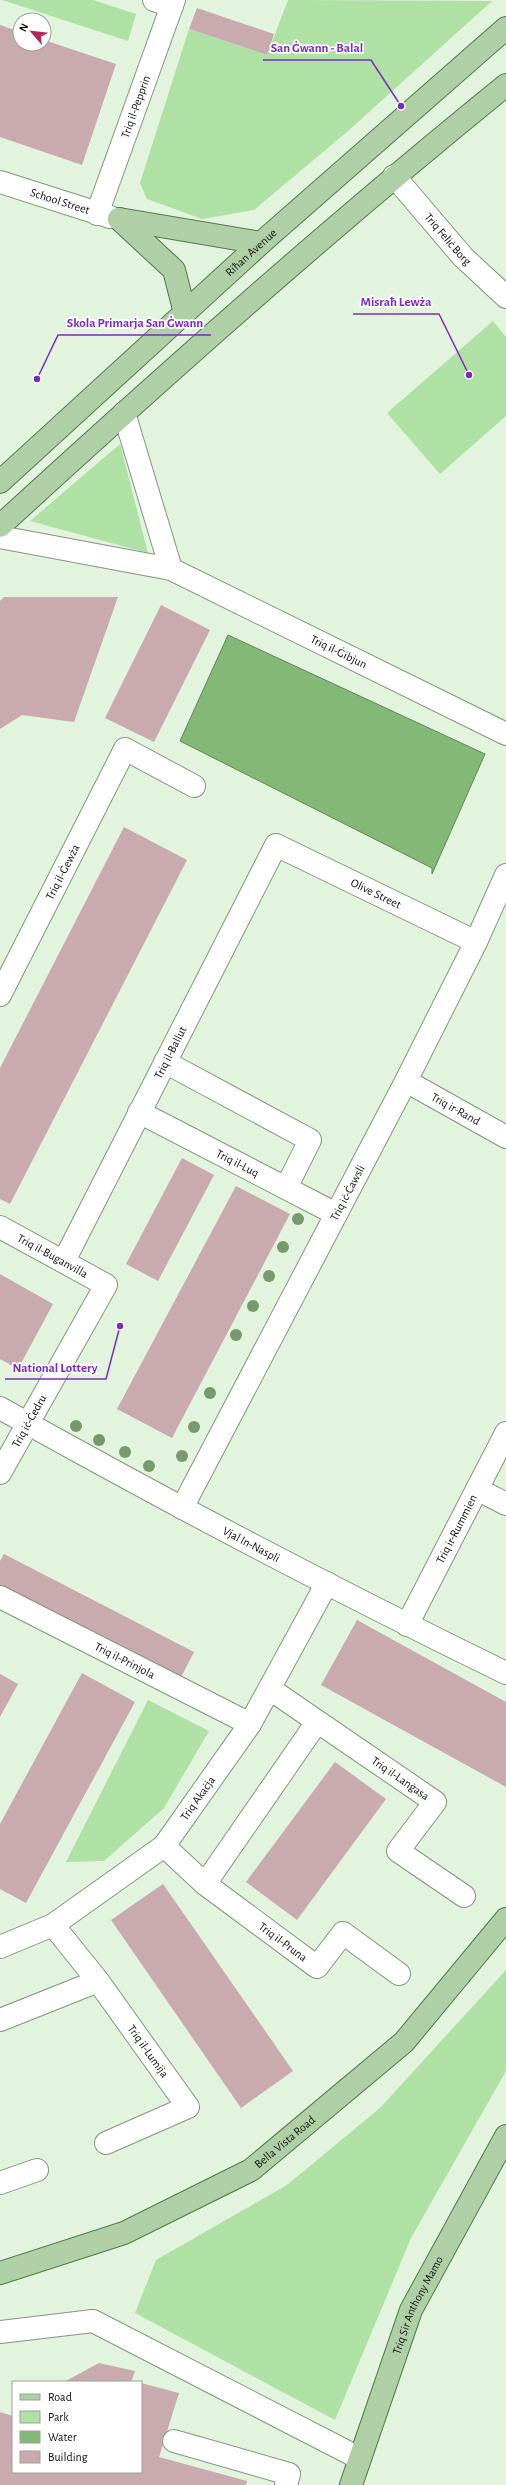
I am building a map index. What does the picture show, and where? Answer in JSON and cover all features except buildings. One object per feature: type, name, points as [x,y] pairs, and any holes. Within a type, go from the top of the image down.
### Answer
[{"type":"main road","name":"Riħan Avenue","points":[[0,482],[261,243],[506,28]]},
{"type":"main road","points":[[0,526],[124,413],[394,176],[506,85]]},
{"type":"main road","points":[[119,219],[261,243]]},
{"type":"main road","points":[[119,219],[174,270],[185,314]]},
{"type":"main road","name":"Bella Vista Road","points":[[0,2273],[124,2233],[251,2170],[404,2042],[506,1919]]},
{"type":"main road","name":"Triq Sir Anthony Mamo","points":[[351,2485],[411,2310],[506,2136]]},
{"type":"street","name":"Triq il-Pepprin","points":[[97,214],[167,2]]},
{"type":"street","name":"Triq Feliċ Borg","points":[[394,176],[463,257],[506,297]]},
{"type":"street","name":"School Street","points":[[0,182],[97,214],[119,219]]},
{"type":"street","points":[[124,413],[171,569]]},
{"type":"street","name":"Triq il-Ġibjun","points":[[0,537],[171,569],[506,734]]},
{"type":"street","name":"Triq il-Ġewża","points":[[0,995],[125,749],[194,786]]},
{"type":"street","name":"Olive Street","points":[[276,845],[476,942]]},
{"type":"street","name":"Triq il-Ballut","points":[[64,1260],[276,845]]},
{"type":"street","name":"Triq iċ-Ċawsli","points":[[182,1508],[406,1081],[476,942],[506,875]]},
{"type":"street","points":[[165,1062],[310,1140],[286,1188]]},
{"type":"street","name":"Triq ir-Rand","points":[[406,1081],[506,1137]]},
{"type":"street","name":"Triq il-Luq","points":[[139,1112],[336,1214]]},
{"type":"street","name":"Triq il-Buganvilla","points":[[0,1227],[64,1260],[106,1285]]},
{"type":"street","name":"Triq iċ-Ċedru","points":[[0,1473],[106,1285]]},
{"type":"street","name":"Vjal In-Naspli","points":[[0,1408],[182,1508],[408,1625],[506,1673]]},
{"type":"street","name":"Triq ir-Rummien","points":[[408,1625],[506,1433]]},
{"type":"street","points":[[477,1489],[506,1504]]},
{"type":"street","name":"Triq Akaċja","points":[[0,1947],[53,1925],[164,1846],[250,1724],[327,1583]]},
{"type":"street","name":"Triq il-Prinjola","points":[[0,1597],[250,1724]]},
{"type":"street","name":"Triq il-Lanġasa","points":[[270,1689],[434,1802],[398,1851],[464,1896]]},
{"type":"street","points":[[205,1884],[317,1722]]},
{"type":"street","name":"Triq il-Pruna","points":[[164,1846],[205,1884],[317,1966],[343,1933],[399,1974]]},
{"type":"street","name":"Triq il-Lumija","points":[[53,1925],[98,1981],[188,2107],[106,2143]]},
{"type":"street","points":[[0,2020],[98,1981]]},
{"type":"street","points":[[0,2183],[37,2170]]},
{"type":"street","points":[[0,2332],[92,2321],[359,2458]]},
{"type":"street","points":[[174,2441],[289,2474],[286,2485]]},
{"type":"green space","points":[[2,0],[93,0],[136,14],[128,41],[52,16],[52,12],[39,12]]},
{"type":"green space","points":[[288,0],[492,1],[348,131],[254,210],[202,219],[147,199],[140,183],[189,29],[267,55]]},
{"type":"green space","points":[[493,321],[506,337],[506,416],[440,474],[387,413]]},
{"type":"green space","points":[[120,444],[148,553],[30,521]]},
{"type":"green space","points":[[148,1700],[209,1731],[164,1808],[104,1861],[66,1862]]},
{"type":"green space","points":[[506,1970],[506,2071],[411,2238],[335,2420],[135,2313],[156,2260],[287,2185],[380,2108]]},
{"type":"water","points":[[228,635],[485,754],[432,874],[432,868],[180,741]]},
{"type":"place","name":"San Ġwann - Balal","points":[[401,106]]},
{"type":"place","name":"Misraħ Lewża","points":[[469,375]]},
{"type":"place","name":"Skola Primarja San Ġwann","points":[[37,379]]},
{"type":"place","name":"National Lottery","points":[[120,1326]]}]
